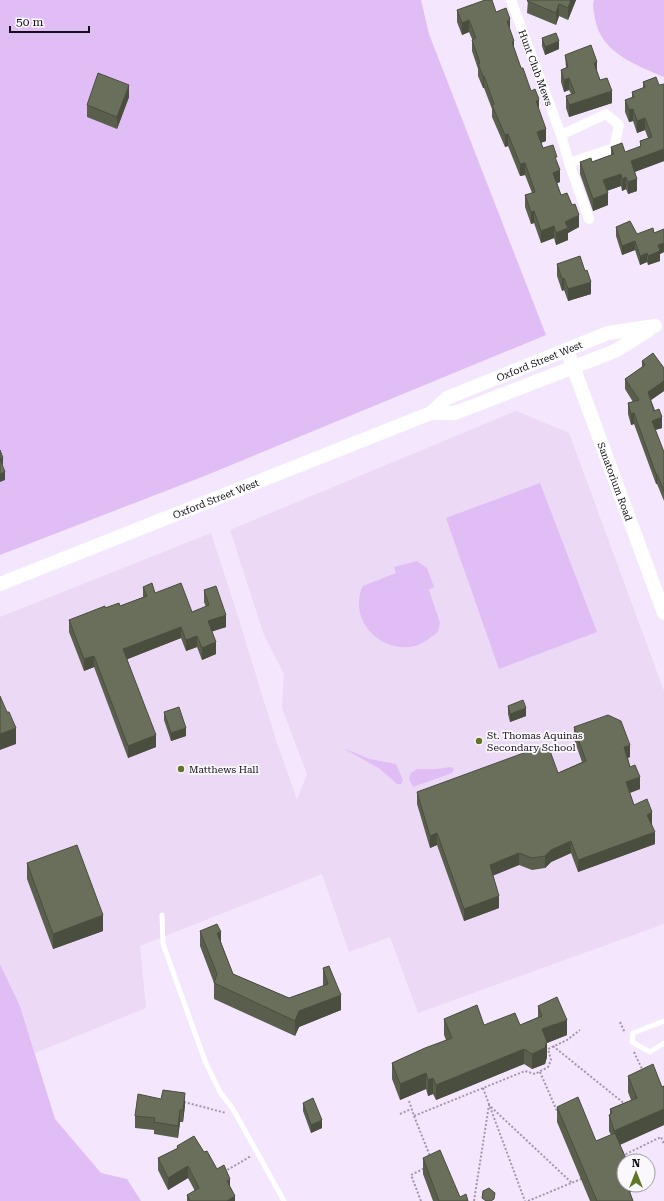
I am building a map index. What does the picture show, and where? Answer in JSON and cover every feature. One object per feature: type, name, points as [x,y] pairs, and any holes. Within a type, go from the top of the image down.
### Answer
[{"type":"main road","name":"Oxford Street West","points":[[0,584],[431,413],[447,398],[567,350],[608,334],[660,324]]},
{"type":"main road","name":"Oxford Street West","points":[[431,413],[455,413],[574,367],[615,351],[660,324]]},
{"type":"main road","name":"Sanatorium Road","points":[[567,350],[664,613]]},
{"type":"street","name":"Hunt Club Mews","points":[[511,0],[561,135],[590,220]]},
{"type":"street","points":[[561,135],[606,114],[619,125],[614,148],[570,163]]},
{"type":"lane","points":[[162,915],[163,944],[205,1061],[220,1092],[233,1109],[284,1201]]},
{"type":"lane","points":[[664,1021],[633,1033],[632,1042],[650,1052],[664,1043]]},
{"type":"path","points":[[414,1116],[525,1071],[534,1074],[548,1068],[551,1060],[548,1049],[567,1040],[580,1030]]},
{"type":"path","points":[[553,1046],[630,1108]]},
{"type":"path","points":[[540,1072],[558,1112]]},
{"type":"path","points":[[483,1088],[526,1201],[581,1179]]},
{"type":"path","points":[[409,1101],[430,1157]]},
{"type":"path","points":[[183,1102],[235,1115]]},
{"type":"path","points":[[489,1105],[572,1183]]},
{"type":"path","points":[[474,1201],[489,1105]]},
{"type":"path","points":[[400,1114],[411,1109]]},
{"type":"path","points":[[618,1150],[626,1154],[661,1137],[664,1144]]},
{"type":"path","points":[[218,1176],[257,1152]]},
{"type":"path","points":[[421,1201],[411,1175],[428,1167]]},
{"type":"shaded area","points":[[0,0],[421,0],[429,34],[546,335],[207,475],[0,555]]},
{"type":"shaded area","points":[[594,0],[664,0],[664,77],[642,68],[621,56],[604,41],[595,19],[593,7]]},
{"type":"shaded area","name":"St. Thomas Aquinas Secondary School","points":[[516,411],[569,433],[664,691],[664,924],[418,1013],[390,937],[349,952],[322,874],[140,946],[146,1008],[35,1053],[20,1006],[0,964],[0,617],[211,533],[275,737],[297,800],[307,774],[282,708],[284,674],[264,635],[230,530]]},
{"type":"shaded area","points":[[540,483],[597,632],[499,669],[446,518]]},
{"type":"shaded area","points":[[417,561],[427,568],[434,587],[429,590],[440,623],[438,632],[424,642],[415,646],[394,646],[375,637],[363,621],[359,601],[361,591],[363,586],[396,573],[394,567]]},
{"type":"shaded area","points":[[343,748],[370,759],[396,764],[403,780],[401,784],[397,784],[380,769]]},
{"type":"shaded area","points":[[451,767],[454,769],[452,773],[413,787],[409,779],[411,773],[417,769]]},
{"type":"shaded area","points":[[0,964],[20,1006],[55,1119],[101,1173],[127,1179],[141,1201],[0,1201]]},
{"type":"building","points":[[485,0],[492,0],[496,12],[506,8],[510,19],[507,21],[514,41],[512,42],[521,68],[523,68],[531,91],[535,89],[539,99],[536,101],[546,129],[537,132],[543,148],[553,145],[557,157],[555,157],[560,170],[553,173],[561,195],[567,193],[572,205],[575,204],[579,215],[565,222],[568,228],[556,233],[554,226],[541,231],[534,211],[531,212],[525,195],[535,192],[525,163],[520,164],[508,134],[505,135],[492,105],[494,104],[478,64],[480,63],[472,40],[476,38],[469,20],[462,23],[457,10]]},
{"type":"building","points":[[571,0],[568,8],[559,4],[556,13],[527,1]]},
{"type":"building","points":[[556,33],[559,41],[545,47],[542,38]]},
{"type":"building","points":[[591,45],[597,62],[594,63],[600,80],[607,78],[612,91],[569,105],[566,96],[575,93],[569,78],[564,80],[561,70],[568,67],[565,55]]},
{"type":"building","points":[[98,73],[129,85],[117,117],[87,105]]},
{"type":"building","points":[[656,77],[659,85],[664,84],[664,149],[631,161],[637,179],[628,182],[626,177],[622,179],[621,174],[603,180],[608,193],[593,199],[580,162],[591,158],[592,162],[614,154],[611,147],[622,143],[625,152],[641,146],[640,141],[652,137],[645,118],[637,121],[633,109],[629,110],[625,100],[634,97],[632,92],[645,87],[643,82]]},
{"type":"building","points":[[630,221],[637,234],[653,228],[654,233],[664,229],[664,243],[658,245],[660,251],[648,256],[647,253],[640,256],[635,241],[622,246],[616,227]]},
{"type":"building","points":[[580,256],[585,271],[587,270],[591,282],[568,289],[564,278],[562,279],[557,264]]},
{"type":"building","points":[[653,353],[664,368],[664,381],[648,392],[654,411],[659,409],[662,417],[652,421],[664,452],[664,491],[656,474],[634,413],[631,414],[628,403],[639,400],[625,379],[645,365],[642,361]]},
{"type":"building","points":[[0,450],[3,458],[0,459]]},
{"type":"building","points":[[0,459],[5,472],[0,474]]},
{"type":"building","points":[[152,583],[155,593],[181,583],[192,612],[209,605],[204,590],[216,586],[226,615],[208,621],[216,642],[202,648],[197,636],[186,640],[181,627],[123,649],[156,735],[128,746],[94,656],[84,659],[69,620],[105,606],[105,608],[119,603],[120,606],[147,596],[143,587]]},
{"type":"building","points":[[0,696],[16,728],[0,734]]},
{"type":"building","points":[[523,700],[526,708],[510,714],[508,706]]},
{"type":"building","points":[[179,707],[186,728],[171,733],[164,712]]},
{"type":"building","points":[[608,715],[621,721],[630,745],[624,747],[630,767],[635,765],[640,777],[626,782],[634,805],[647,799],[652,812],[647,815],[655,832],[578,860],[571,841],[551,850],[545,856],[532,858],[519,853],[490,865],[499,896],[464,909],[437,833],[430,836],[417,792],[540,747],[542,751],[549,748],[558,773],[586,761],[574,727]]},
{"type":"building","points":[[77,845],[103,915],[53,934],[27,863]]},
{"type":"building","points":[[217,924],[221,932],[217,933],[233,974],[289,998],[328,984],[323,968],[329,966],[341,995],[299,1011],[295,1021],[214,983],[217,974],[200,931]]},
{"type":"building","points":[[557,997],[567,1020],[542,1029],[547,1042],[545,1048],[532,1054],[524,1049],[436,1085],[433,1078],[428,1080],[426,1073],[400,1084],[392,1063],[452,1038],[444,1019],[477,1005],[484,1025],[515,1013],[520,1025],[542,1016],[538,1006]]},
{"type":"building","points":[[653,1064],[662,1087],[664,1086],[664,1109],[614,1131],[609,1115],[612,1113],[610,1109],[637,1098],[628,1076]]},
{"type":"building","points":[[163,1090],[185,1093],[183,1110],[180,1110],[178,1126],[154,1122],[155,1118],[135,1116],[138,1094],[161,1099]]},
{"type":"building","points":[[578,1097],[596,1141],[615,1133],[624,1153],[616,1153],[616,1193],[630,1193],[633,1201],[597,1201],[557,1107]]},
{"type":"building","points":[[313,1098],[322,1120],[311,1125],[303,1103]]},
{"type":"building","points":[[194,1136],[204,1152],[207,1151],[217,1169],[224,1165],[230,1179],[227,1181],[235,1196],[227,1201],[190,1201],[187,1195],[199,1188],[188,1166],[168,1178],[158,1158],[178,1148],[177,1146]]},
{"type":"building","points":[[440,1150],[460,1197],[466,1194],[468,1201],[439,1201],[423,1158]]},
{"type":"building","points":[[489,1188],[495,1193],[494,1199],[491,1201],[486,1201],[482,1198],[483,1191]]},
{"type":"place","name":"St. Thomas Aquinas Secondary School","points":[[479,741]]},
{"type":"place","name":"Matthews Hall","points":[[181,769]]}]
